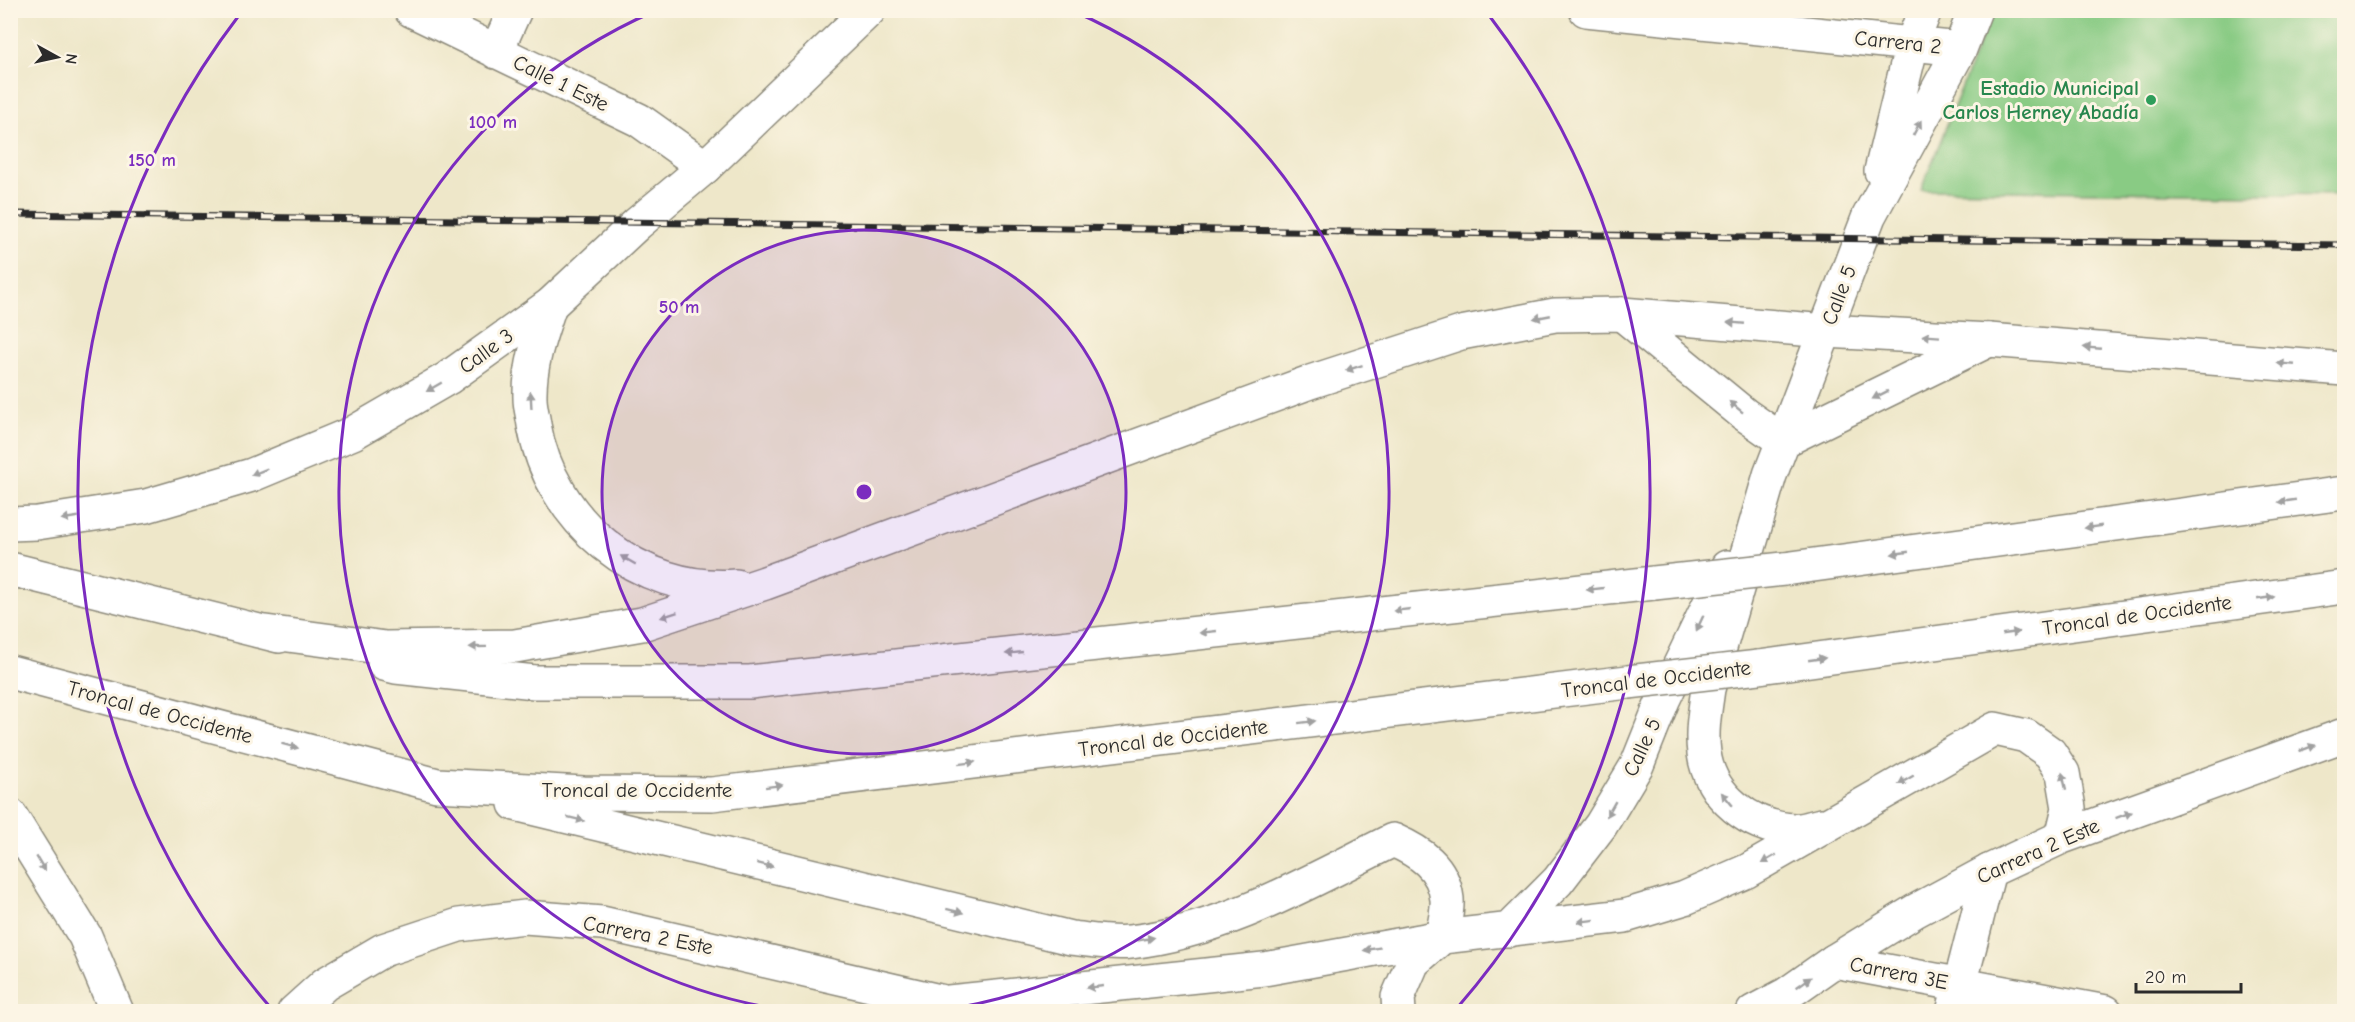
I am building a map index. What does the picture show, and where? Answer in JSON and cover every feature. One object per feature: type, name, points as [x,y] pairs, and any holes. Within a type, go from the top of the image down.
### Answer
[{"type":"main road","name":"Calle 1 Este","points":[[411,10],[639,120],[705,166]]},
{"type":"main road","points":[[496,52],[515,10]]},
{"type":"main road","name":"Calle 3","points":[[10,524],[37,523],[146,506],[252,476],[353,433],[448,378],[550,305],[705,166],[868,10]]},
{"type":"main road","name":"Carrera 2","points":[[1586,10],[1684,15],[1960,49]]},
{"type":"main road","name":"Calle 5","points":[[1509,930],[1558,881],[1601,825],[1637,765],[1664,700],[1770,475],[1869,216],[1912,44],[1925,10]]},
{"type":"main road","name":"Calle 5","points":[[1869,216],[1960,49],[1975,10]]},
{"type":"main road","points":[[550,305],[534,351],[530,399],[538,447],[557,491],[587,530],[625,560],[669,579],[717,587],[765,584]]},
{"type":"main road","points":[[1622,314],[1744,414],[1784,441],[1989,340]]},
{"type":"main road","points":[[258,631],[386,648],[515,646],[642,624],[765,584],[1299,386],[1450,337],[1555,315],[1622,314],[1826,331],[1989,340],[2344,369]]},
{"type":"main road","name":"Calle 5","points":[[1770,475],[1708,689],[1704,722],[1704,754],[1715,785],[1736,810],[1764,826],[1796,831],[1822,825],[1856,808]]},
{"type":"main road","points":[[10,569],[396,667],[535,682],[750,682],[1784,569],[2344,493]]},
{"type":"main road","name":"Troncal de Occidente","points":[[10,672],[437,785],[584,793],[712,794],[1759,667],[2344,587]]},
{"type":"main road","points":[[949,1002],[1264,969],[1442,937],[1625,916],[1685,898],[1747,871],[1995,729],[2026,736],[2050,753],[2063,773],[2069,808],[2062,837]]},
{"type":"main road","name":"Carrera 2 Este","points":[[1753,1011],[1787,994],[1834,961],[1915,911],[1989,871],[2062,837],[2344,735]]},
{"type":"main road","points":[[437,785],[1071,939],[1128,942],[1198,930],[1259,907],[1393,840],[1418,851],[1434,867],[1443,884],[1447,901],[1442,937],[1413,962],[1398,998],[1399,1011]]},
{"type":"main road","points":[[10,815],[85,936],[117,1011]]},
{"type":"main road","points":[[1956,998],[1989,871]]},
{"type":"main road","name":"Carrera 2 Este","points":[[294,1011],[325,984],[383,950],[459,925],[525,916],[602,923],[983,1011]]},
{"type":"main road","name":"Carrera 3E","points":[[1834,961],[1956,998],[2106,1011]]},
{"type":"green space","name":"Estadio Municipal Carlos Herney Abadía","points":[[1992,11],[2344,11],[2344,195],[1921,190]]},
{"type":"railway","points":[[10,214],[2344,245]]},
{"type":"place","name":"Estadio Municipal Carlos Herney Abadía","points":[[2151,100]]}]
